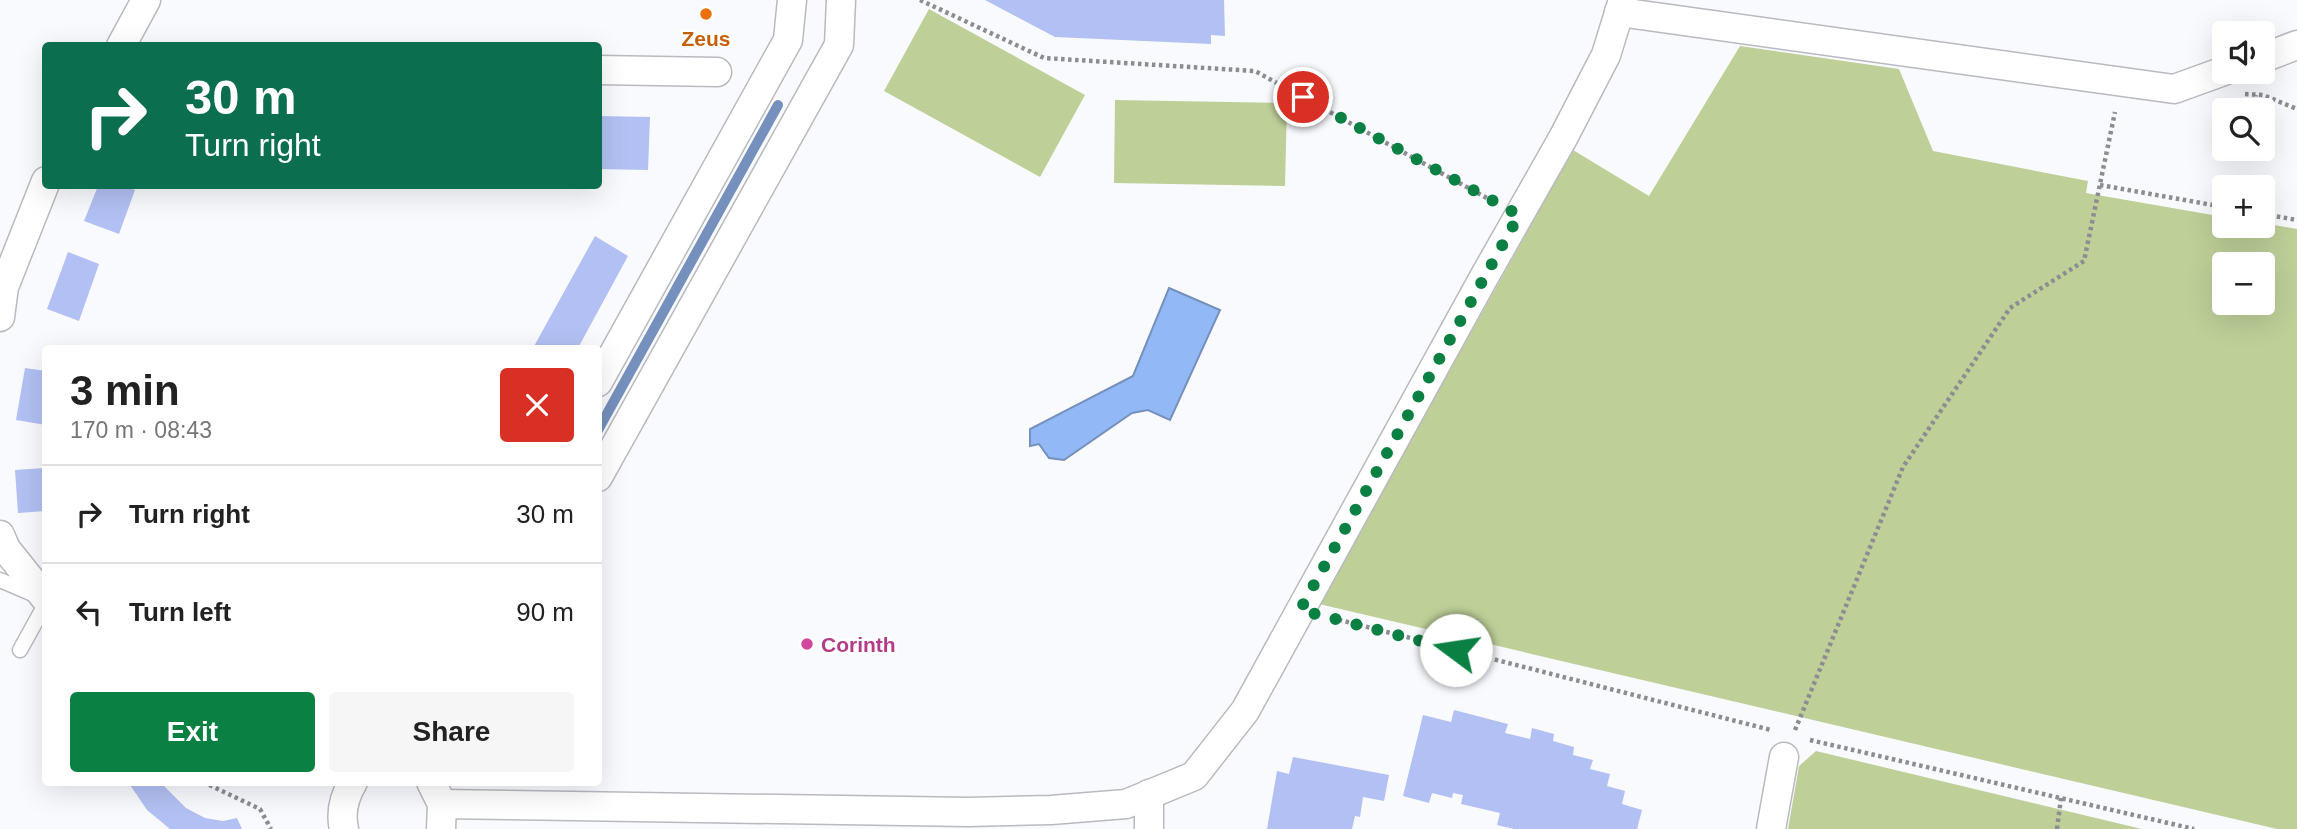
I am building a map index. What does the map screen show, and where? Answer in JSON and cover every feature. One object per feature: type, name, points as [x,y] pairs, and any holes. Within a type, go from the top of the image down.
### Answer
[{"type":"street","points":[[123,42],[146,0]]},
{"type":"street","points":[[602,375],[788,40],[792,0]]},
{"type":"street","points":[[602,470],[839,45],[841,0]]},
{"type":"street","points":[[437,797],[982,811],[1051,810],[1126,804],[1194,776],[1245,711],[1606,55],[1621,6],[2174,89],[2212,75]]},
{"type":"street","points":[[2275,53],[2297,45]]},
{"type":"street","points":[[602,70],[717,72]]},
{"type":"street","points":[[0,317],[2,286],[43,189]]},
{"type":"street","points":[[0,535],[6,549],[42,595]]},
{"type":"street","points":[[1771,829],[1789,747]]},
{"type":"street","points":[[344,829],[344,801],[350,786]]},
{"type":"street","points":[[1149,794],[1149,829]]},
{"type":"lane","points":[[0,580],[42,598]]},
{"type":"lane","points":[[20,650],[42,608]]},
{"type":"path","points":[[919,0],[1044,58],[1255,71],[1519,215]]},
{"type":"path","points":[[1789,747],[1903,467],[2010,308],[2084,261],[2122,82]]},
{"type":"path","points":[[2100,185],[2212,205]]},
{"type":"path","points":[[2275,216],[2297,220]]},
{"type":"path","points":[[1300,610],[1789,747],[2061,798],[2194,829]]},
{"type":"path","points":[[211,786],[260,809],[271,829]]},
{"type":"path","points":[[2057,829],[2061,798]]},
{"type":"green space","points":[[929,9],[1085,95],[1040,177],[884,91]]},
{"type":"green space","points":[[1740,46],[1899,69],[1933,151],[2088,181],[2086,193],[2212,215],[2212,238],[2275,238],[2275,225],[2297,229],[2297,829],[2277,829],[1319,604],[1573,150],[1649,196]]},
{"type":"green space","points":[[1115,100],[1287,103],[1285,186],[1114,183]]},
{"type":"green space","points":[[1816,751],[2142,829],[1788,829],[1799,766]]},
{"type":"water","points":[[1169,288],[1220,310],[1170,420],[1148,410],[1132,413],[1064,460],[1049,458],[1039,444],[1030,446],[1030,429],[1133,376]]},
{"type":"building","points":[[985,0],[1224,0],[1225,36],[1211,35],[1211,44],[1055,37]]},
{"type":"building","points":[[602,116],[650,117],[648,170],[602,169]]},
{"type":"building","points":[[97,189],[135,190],[119,234],[84,221]]},
{"type":"building","points":[[595,236],[628,256],[580,345],[535,345]]},
{"type":"building","points":[[68,252],[99,264],[79,321],[47,309]]},
{"type":"building","points":[[25,368],[42,370],[42,424],[16,420]]},
{"type":"building","points":[[42,468],[42,511],[18,513],[15,470]]},
{"type":"building","points":[[1454,710],[1508,724],[1505,733],[1530,739],[1532,728],[1554,734],[1553,741],[1574,747],[1573,755],[1593,760],[1590,769],[1610,774],[1607,786],[1625,791],[1622,804],[1642,810],[1637,829],[1514,829],[1497,825],[1500,813],[1461,804],[1463,795],[1453,793],[1452,798],[1432,793],[1429,803],[1403,796],[1423,715],[1451,722]]},
{"type":"building","points":[[1293,757],[1389,775],[1384,801],[1363,797],[1360,817],[1355,816],[1352,829],[1267,829],[1277,771],[1289,774]]},
{"type":"building","points":[[131,786],[164,786],[186,808],[205,818],[223,821],[237,818],[242,829],[170,829],[147,810]]},
{"type":"waterway","points":[[602,423],[778,105]]},
{"type":"place","name":"Zeus","points":[[706,14]]},
{"type":"place","name":"Corinth","points":[[807,644]]},
{"type":"route","points":[[1303,97],[1519,215],[1300,610],[1456,650]]}]
